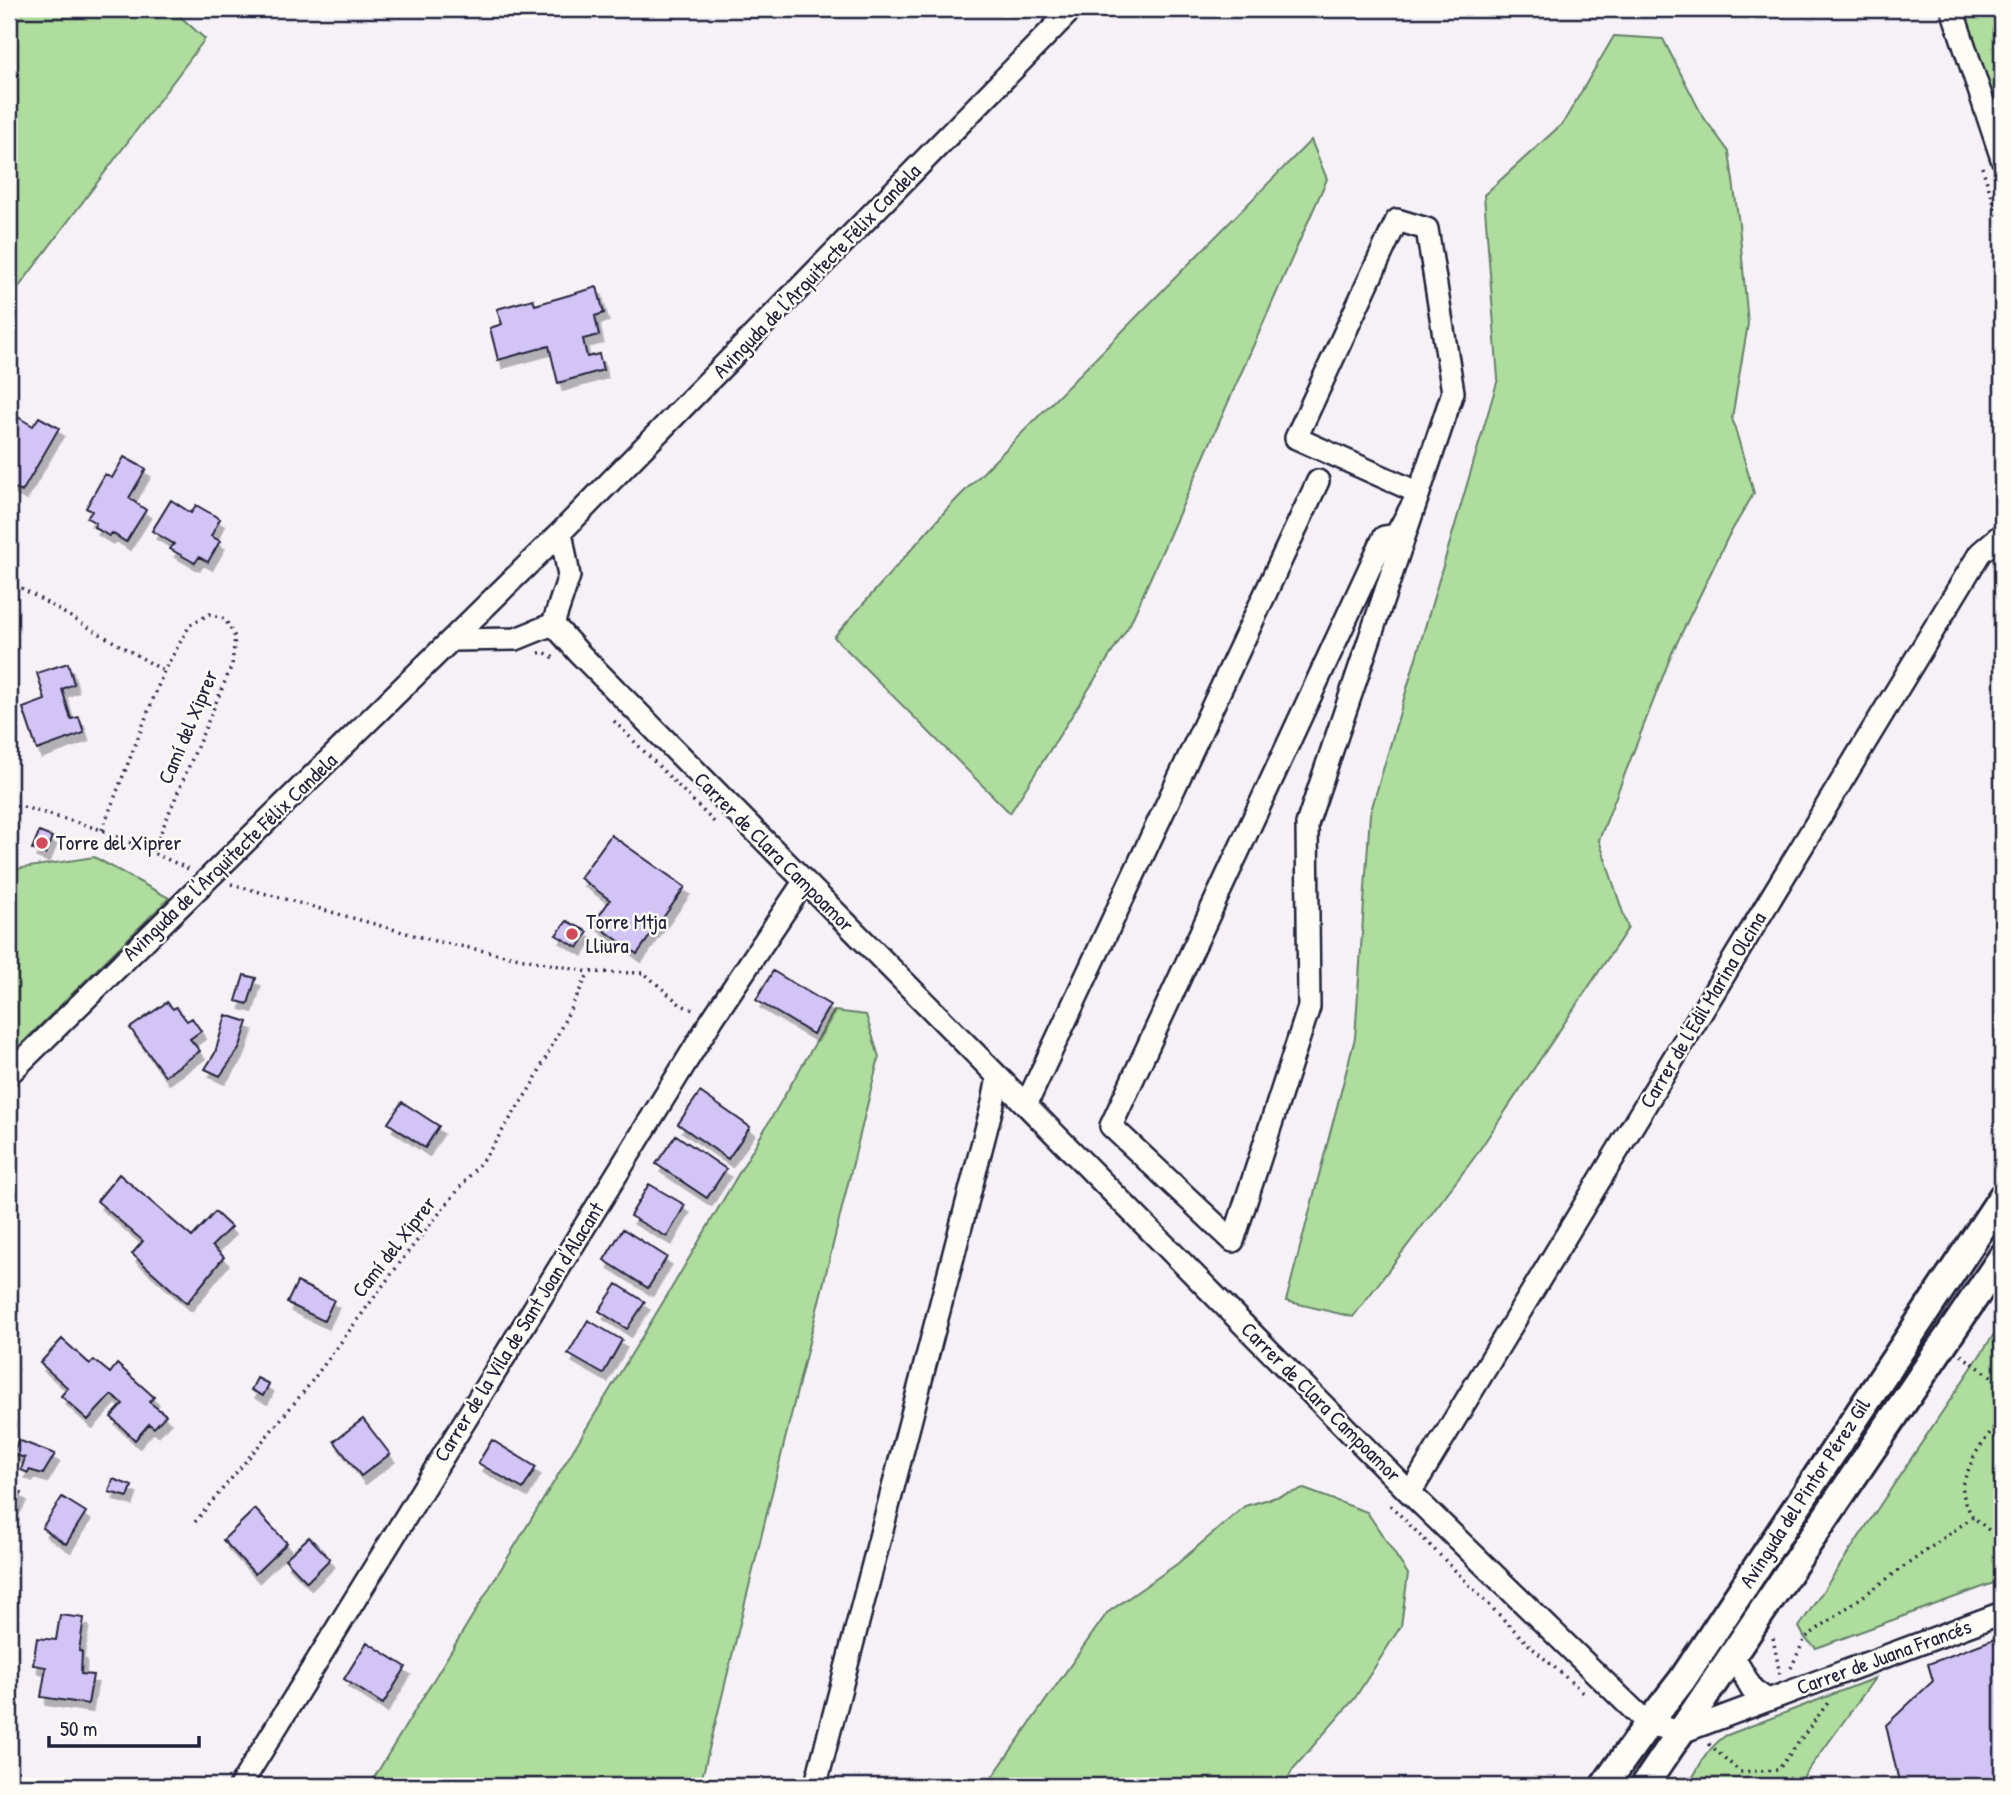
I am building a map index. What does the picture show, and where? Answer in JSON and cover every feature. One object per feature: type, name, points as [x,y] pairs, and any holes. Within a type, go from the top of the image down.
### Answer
[{"type":"main road","name":"Avinguda del Pintor Pérez Gil","points":[[1604,1786],[1682,1680],[2002,1197]]},
{"type":"main road","name":"Avinguda del Pintor Pérez Gil","points":[[1644,1786],[1693,1735],[1734,1656],[2002,1256]]},
{"type":"street","name":"Avinguda de l'Arquitecte Félix Candela","points":[[9,1074],[561,532],[1072,9]]},
{"type":"street","points":[[1952,9],[2002,159]]},
{"type":"street","points":[[1419,493],[1296,438],[1398,220],[1427,229],[1453,392],[1307,824],[1309,1007],[1233,1241],[1111,1126],[1384,537],[1396,535],[1419,493]]},
{"type":"street","points":[[1026,1105],[1318,481]]},
{"type":"street","points":[[452,640],[516,639],[553,624],[569,576],[561,532]]},
{"type":"street","name":"Carrer de l'Edil Marina Olcina","points":[[1410,1493],[1980,553],[2002,534]]},
{"type":"street","name":"Carrer de Clara Campoamor","points":[[553,624],[804,882],[1410,1493],[1648,1724]]},
{"type":"street","name":"Carrer de la Vila de Sant Joan d'Alacant","points":[[240,1786],[713,1018],[804,882]]},
{"type":"street","points":[[818,1776],[998,1077]]},
{"type":"street","name":"Carrer de Juana Francés","points":[[1693,1735],[1787,1692],[2002,1613]]},
{"type":"street","points":[[1734,1656],[1752,1689],[1767,1700]]},
{"type":"street","points":[[1648,1724],[1693,1735]]},
{"type":"path","points":[[9,581],[163,671]]},
{"type":"path","name":"Camí del Xiprer","points":[[102,830],[163,671],[190,625],[210,614],[225,619],[234,636],[232,665],[152,853]]},
{"type":"path","points":[[9,806],[20,806],[102,830],[208,878],[435,942],[589,972],[644,974],[681,1004],[713,1018]]},
{"type":"path","name":"Camí del Xiprer","points":[[195,1522],[306,1389],[408,1252],[488,1153],[532,1085],[589,972]]},
{"type":"path","points":[[2002,1416],[1975,1454],[1962,1485],[1965,1503],[1973,1517],[1990,1531],[2002,1529]]},
{"type":"path","points":[[1790,1668],[1805,1638],[1973,1517]]},
{"type":"path","points":[[1772,1634],[1780,1676],[1787,1692]]},
{"type":"path","points":[[1693,1735],[1740,1772],[1778,1770],[1836,1693]]},
{"type":"green space","points":[[9,9],[172,9],[205,39],[9,300]]},
{"type":"green space","points":[[1964,9],[2002,9],[2002,124]]},
{"type":"green space","points":[[1614,36],[1663,39],[1702,115],[1729,152],[1748,324],[1732,418],[1754,493],[1728,537],[1672,653],[1599,840],[1628,928],[1474,1158],[1353,1317],[1286,1301],[1355,1038],[1370,814],[1498,379],[1484,195],[1563,123]]},
{"type":"green space","points":[[1311,140],[1327,179],[1130,624],[1010,813],[834,637],[947,509]]},
{"type":"green space","points":[[94,857],[169,898],[9,1056],[9,870]]},
{"type":"green space","points":[[834,1011],[866,1015],[879,1057],[700,1786],[369,1786],[668,1294]]},
{"type":"green space","points":[[2002,1322],[2002,1580],[1816,1648],[1805,1638],[1799,1627]]},
{"type":"green space","points":[[1304,1489],[1367,1512],[1408,1574],[1401,1626],[1355,1698],[1293,1769],[1284,1786],[986,1786],[1107,1613],[1177,1564],[1245,1506]]},
{"type":"green space","points":[[1875,1678],[1797,1786],[1688,1786],[1707,1753],[1725,1736]]},
{"type":"building","points":[[597,287],[604,313],[595,316],[599,335],[583,339],[587,357],[599,354],[603,370],[558,383],[549,346],[498,360],[490,328],[502,324],[497,309],[533,299],[535,305]]},
{"type":"building","points":[[9,412],[33,426],[39,417],[59,428],[22,492],[9,485]]},
{"type":"building","points":[[124,457],[146,469],[129,498],[146,510],[126,542],[112,533],[109,536],[94,527],[96,523],[87,518],[92,511],[86,508],[105,474],[112,478]]},
{"type":"building","points":[[171,500],[191,513],[196,505],[220,519],[211,536],[220,541],[208,562],[199,557],[195,563],[170,549],[174,544],[152,531]]},
{"type":"building","points":[[68,663],[74,684],[62,689],[71,719],[79,717],[84,733],[37,750],[23,708],[45,700],[37,673]]},
{"type":"building","name":"Torre del Xiprer","points":[[39,832],[52,837],[45,854],[32,849]]},
{"type":"building","points":[[611,835],[685,887],[637,954],[594,923],[610,900],[580,878]]},
{"type":"building","name":"Torre Mtja Lliura","points":[[567,921],[588,932],[578,948],[556,935]]},
{"type":"building","points":[[773,971],[830,1005],[813,1034],[756,1000]]},
{"type":"building","points":[[244,975],[256,978],[248,1004],[236,1001]]},
{"type":"building","points":[[167,1002],[173,1009],[176,1007],[187,1021],[192,1018],[201,1031],[190,1039],[200,1051],[165,1076],[130,1028]]},
{"type":"building","points":[[226,1015],[248,1022],[239,1049],[220,1076],[205,1069],[215,1053]]},
{"type":"building","points":[[700,1092],[750,1127],[728,1159],[678,1124]]},
{"type":"building","points":[[402,1102],[439,1126],[425,1148],[388,1123]]},
{"type":"building","points":[[676,1135],[726,1169],[707,1198],[656,1164]]},
{"type":"building","points":[[119,1174],[192,1237],[215,1212],[231,1227],[212,1246],[224,1257],[187,1303],[132,1254],[143,1241],[97,1201]]},
{"type":"building","points":[[649,1184],[685,1205],[667,1237],[630,1216]]},
{"type":"building","points":[[623,1229],[667,1257],[648,1288],[604,1260]]},
{"type":"building","points":[[297,1282],[334,1300],[324,1321],[287,1303]]},
{"type":"building","points":[[617,1284],[645,1302],[627,1329],[599,1311]]},
{"type":"building","points":[[588,1320],[622,1340],[603,1374],[568,1354]]},
{"type":"building","points":[[62,1339],[90,1364],[94,1360],[110,1373],[117,1364],[154,1397],[149,1402],[166,1415],[154,1428],[149,1424],[135,1440],[111,1417],[123,1404],[111,1395],[88,1420],[61,1396],[68,1388],[40,1363]]},
{"type":"building","points":[[257,1378],[269,1384],[263,1396],[251,1390]]},
{"type":"building","points":[[363,1419],[390,1454],[361,1476],[334,1441]]},
{"type":"building","points":[[18,1440],[55,1454],[43,1474],[21,1470],[25,1458],[13,1454]]},
{"type":"building","points":[[492,1440],[536,1467],[523,1489],[478,1463]]},
{"type":"building","points":[[113,1479],[132,1486],[128,1497],[109,1492]]},
{"type":"building","points":[[9,1486],[22,1493],[9,1515]]},
{"type":"building","points":[[62,1497],[86,1512],[66,1544],[42,1528]]},
{"type":"building","points":[[255,1509],[287,1543],[255,1574],[223,1540]]},
{"type":"building","points":[[309,1537],[330,1559],[307,1582],[285,1559]]},
{"type":"building","points":[[60,1615],[84,1618],[79,1651],[82,1652],[81,1674],[93,1675],[88,1704],[41,1697],[46,1667],[33,1665],[37,1638],[56,1640]]},
{"type":"building","points":[[2002,1636],[2002,1786],[1900,1786],[1886,1725],[1933,1681],[1928,1664]]},
{"type":"building","points":[[367,1642],[406,1667],[383,1704],[344,1679]]},
{"type":"place","name":"Torre del Xiprer","points":[[42,843]]},
{"type":"place","name":"Torre Mtja Lliura","points":[[572,934]]}]
